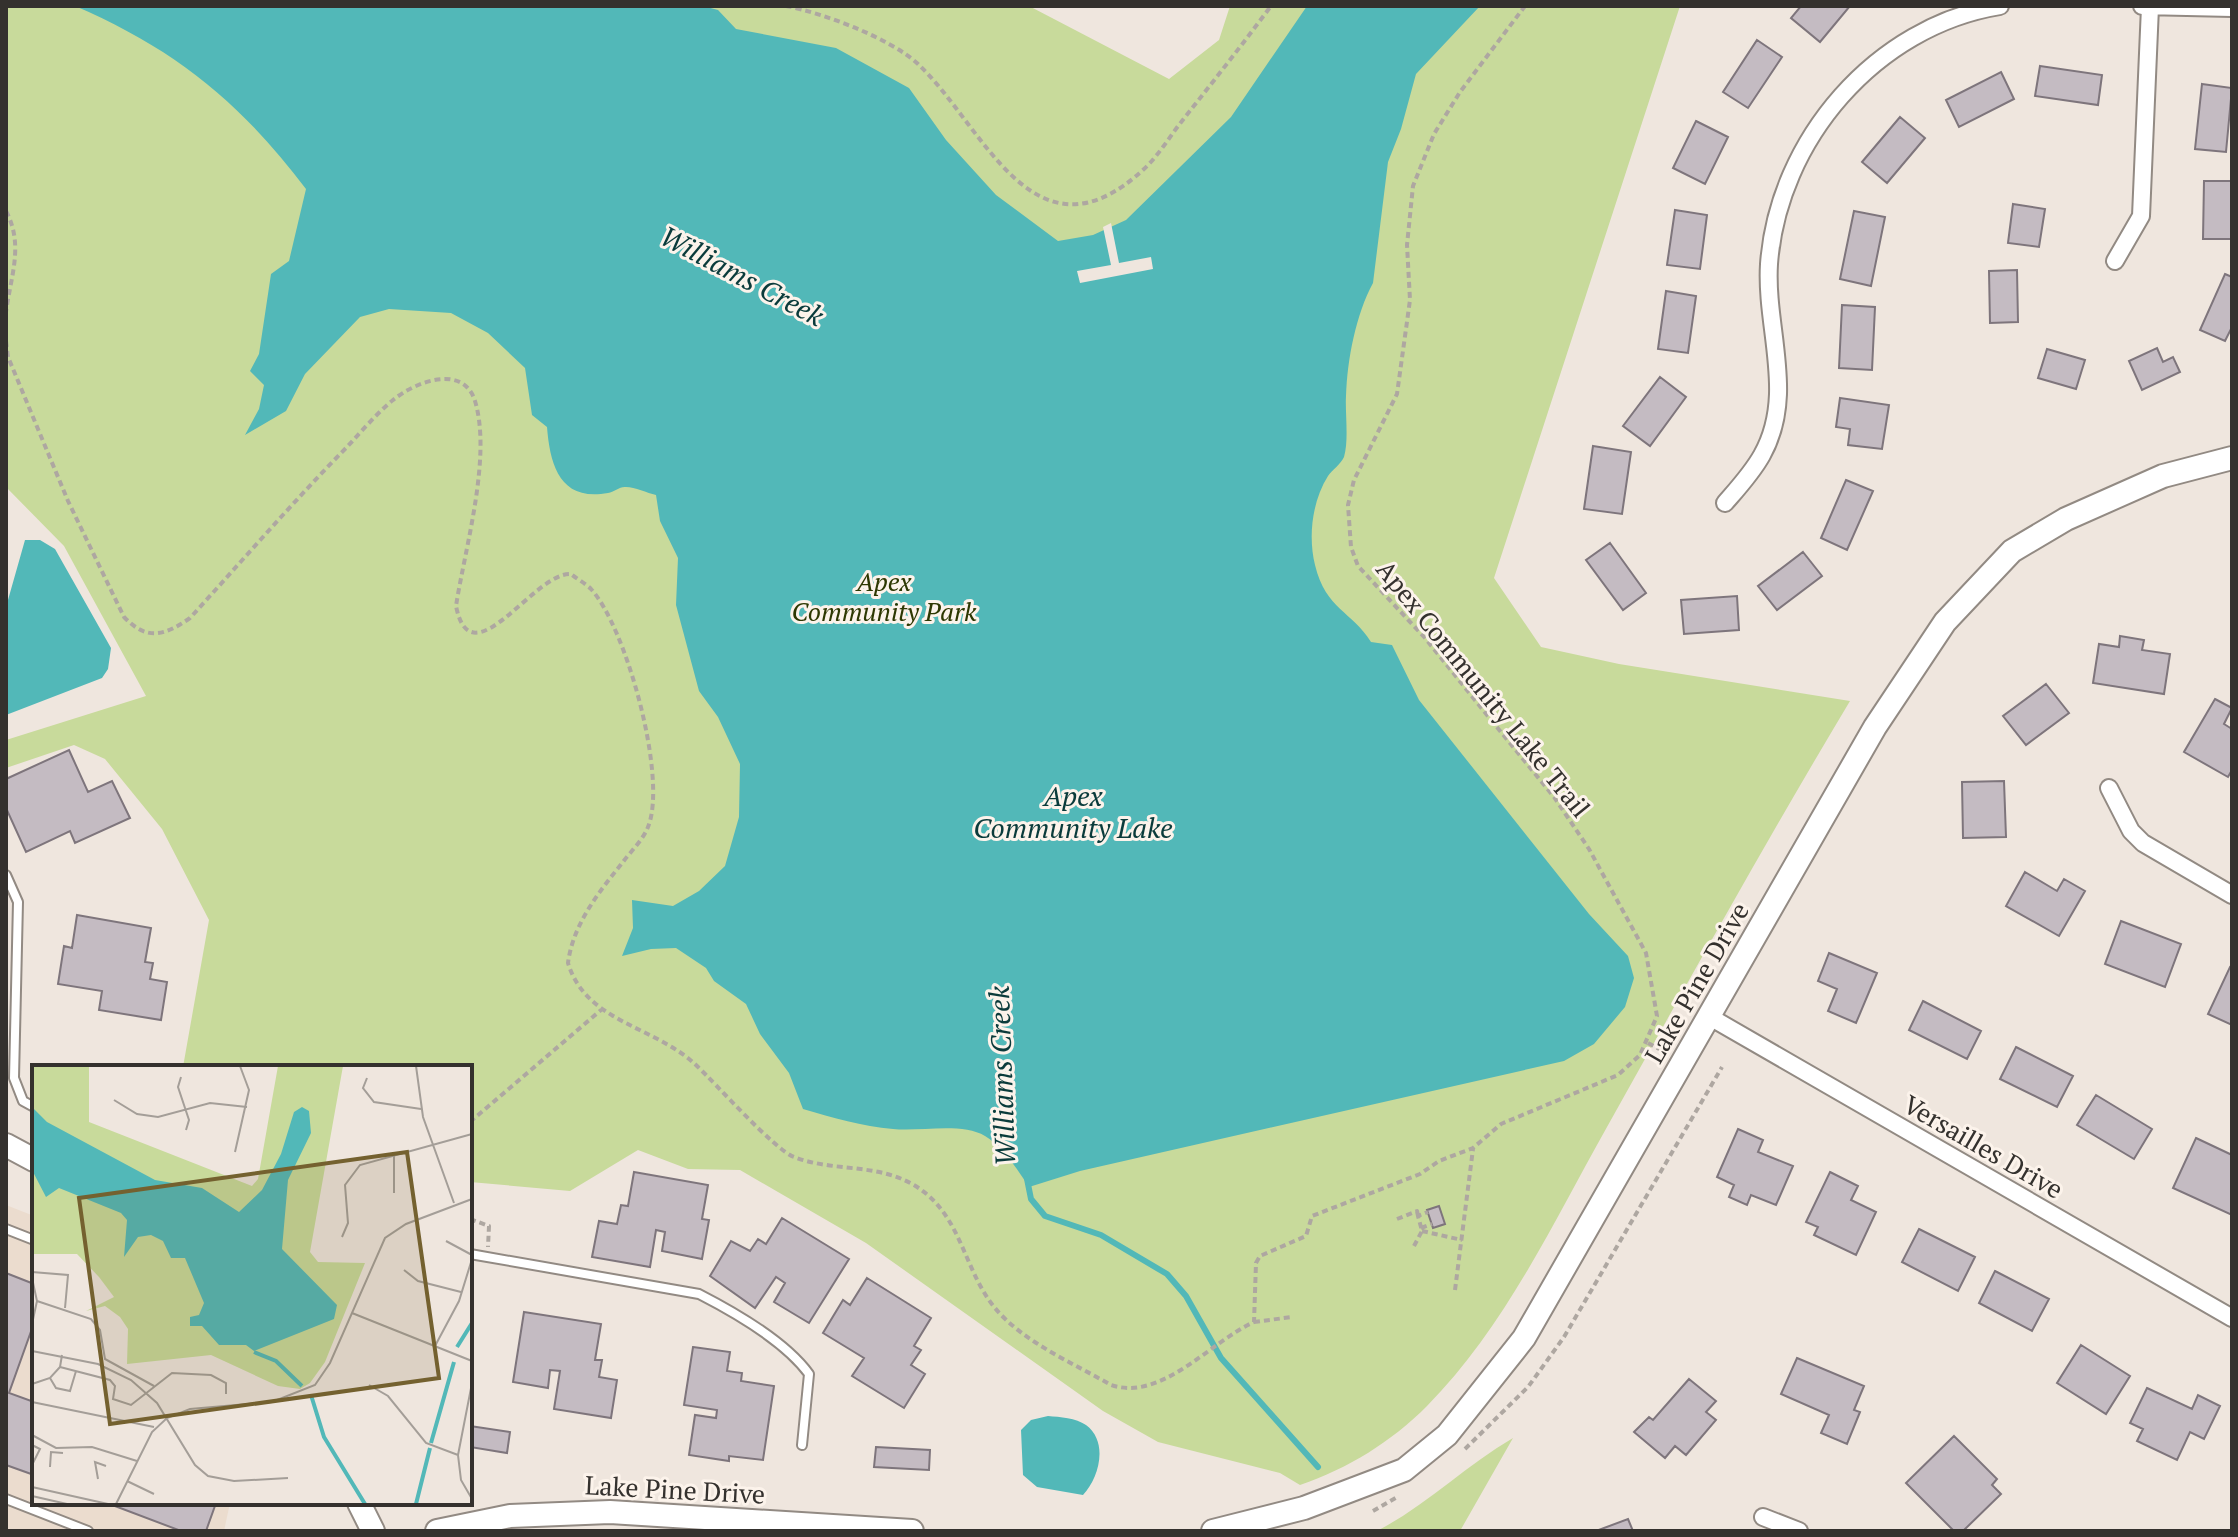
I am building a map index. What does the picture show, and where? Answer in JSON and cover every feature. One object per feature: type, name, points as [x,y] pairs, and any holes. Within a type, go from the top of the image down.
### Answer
[{"type":"main road","name":"Lake Pine Drive","points":[[1213,1531],[1304,1508],[1404,1470],[1447,1435],[1524,1338],[1875,727],[1945,622],[2012,551],[2106,498],[2163,476],[2232,458]]},
{"type":"main road","points":[[6,1145],[32,1159]]},
{"type":"main road","points":[[360,1505],[373,1531]]},
{"type":"main road","name":"Lake Pine Drive","points":[[437,1531],[494,1518],[610,1512],[749,1526],[912,1531]]},
{"type":"street","points":[[1725,503],[1761,457],[1777,417],[1780,394],[1769,315],[1769,261],[1779,209],[1795,164],[1820,122],[1849,87],[1887,55],[1946,12],[2000,6]]},
{"type":"street","points":[[2141,6],[2232,8]]},
{"type":"street","points":[[2115,261],[2141,216],[2150,7]]},
{"type":"street","points":[[2109,788],[2131,831],[2143,843],[2232,895]]},
{"type":"street","name":"Versailles Drive","points":[[1710,1017],[2232,1318]]},
{"type":"street","points":[[1763,1517],[1799,1531]]},
{"type":"lane","points":[[6,875],[18,902],[14,1078],[23,1101],[32,1106]]},
{"type":"lane","points":[[6,1229],[32,1239]]},
{"type":"lane","points":[[472,1254],[699,1294],[719,1304],[799,1360],[809,1374],[802,1445]]},
{"type":"lane","points":[[6,1499],[88,1531]]},
{"type":"path","points":[[786,6],[812,11],[898,50],[918,64],[995,160],[1024,188],[1047,199],[1073,204],[1102,199],[1144,169],[1271,6]]},
{"type":"path","name":"Apex Community Lake Trail","points":[[1525,6],[1460,92],[1434,134],[1413,186],[1407,245],[1410,300],[1397,394],[1354,480],[1348,527],[1358,566],[1554,797],[1589,849],[1646,953],[1657,1016],[1648,1043]]},
{"type":"path","points":[[6,211],[14,225],[18,249],[6,312]]},
{"type":"path","points":[[6,341],[8,357],[68,501],[124,617],[135,629],[154,636],[172,631],[190,618],[300,494],[392,400],[429,381],[456,380],[466,386],[474,398],[479,452],[456,606],[459,621],[465,630],[472,633],[489,631],[554,576],[571,574],[591,589],[612,626],[647,729],[655,791],[654,812],[646,832],[589,908],[570,951],[571,973],[584,995],[601,1010],[676,1049],[791,1156],[889,1174],[912,1184],[934,1200],[950,1220],[980,1287],[995,1308],[1013,1327],[1097,1377],[1126,1390],[1145,1387],[1166,1378],[1241,1328],[1254,1322],[1292,1317]]},
{"type":"path","points":[[472,1120],[601,1010]]},
{"type":"path","points":[[1254,1322],[1256,1263],[1260,1256],[1306,1236],[1312,1216],[1395,1185],[1439,1161],[1473,1148],[1501,1124],[1618,1075],[1632,1064],[1648,1043],[1660,1049]]},
{"type":"path","points":[[1704,1074],[1712,1079]]},
{"type":"path","points":[[1455,1290],[1473,1148]]},
{"type":"path","points":[[1397,1219],[1417,1211],[1422,1229]]},
{"type":"path","points":[[1418,1216],[1428,1212]]},
{"type":"path","points":[[472,1220],[489,1226],[487,1256]]},
{"type":"path","points":[[1414,1246],[1422,1229],[1432,1224]]},
{"type":"path","points":[[1422,1229],[1462,1240]]},
{"type":"shaded area","points":[[6,1205],[32,1215],[32,1505],[230,1505],[224,1531],[6,1531]]},
{"type":"green space","name":"Apex Community Park","points":[[6,6],[1029,6],[1169,79],[1219,40],[1230,6],[1680,6],[1494,578],[1541,647],[1619,664],[1850,701],[1727,913],[1526,1273],[1480,1343],[1427,1406],[1399,1431],[1335,1471],[1300,1485],[1280,1473],[1158,1442],[1103,1411],[866,1243],[740,1170],[688,1169],[638,1150],[570,1191],[472,1182],[472,1065],[183,1065],[209,920],[162,829],[105,759],[74,745],[6,768],[6,740],[146,696],[64,546],[6,487]]},
{"type":"green space","points":[[1513,1438],[1460,1531],[1377,1531],[1413,1509]]},
{"type":"water","name":"Apex Community Lake","points":[[75,6],[703,6],[718,10],[736,29],[836,48],[909,88],[946,140],[996,195],[1058,241],[1093,235],[1126,220],[1231,117],[1307,6],[1480,6],[1416,74],[1388,162],[1373,283],[1357,323],[1348,368],[1345,450],[1343,460],[1328,476],[1318,497],[1313,519],[1313,554],[1320,580],[1333,601],[1371,642],[1392,645],[1419,700],[1589,914],[1628,956],[1634,978],[1625,1007],[1594,1044],[1564,1061],[1080,1171],[1029,1187],[998,1146],[976,1132],[953,1128],[881,1128],[803,1109],[789,1073],[760,1034],[746,1004],[714,981],[706,968],[676,948],[651,949],[622,956],[633,928],[632,900],[673,906],[699,891],[725,866],[739,817],[740,764],[718,717],[699,691],[676,605],[678,558],[660,521],[656,495],[624,487],[608,493],[592,494],[568,486],[555,467],[547,427],[532,415],[525,368],[488,333],[451,313],[389,309],[360,317],[305,374],[286,411],[245,435],[259,409],[264,385],[250,371],[259,354],[271,274],[289,261],[306,189],[256,130],[203,81],[144,40]]},
{"type":"water","points":[[25,540],[40,540],[55,549],[111,648],[108,669],[102,678],[6,715],[6,607]]},
{"type":"water","points":[[1048,1416],[1068,1418],[1086,1425],[1097,1441],[1097,1470],[1083,1495],[1037,1487],[1023,1475],[1021,1430],[1031,1420]]},
{"type":"pier","points":[[1111,223],[1119,263],[1151,257],[1153,269],[1080,283],[1077,271],[1111,265],[1103,227]]},
{"type":"building","points":[[1801,6],[1850,6],[1820,42],[1791,18]]},
{"type":"building","points":[[1757,40],[1782,57],[1748,108],[1723,92]]},
{"type":"building","points":[[2040,66],[2102,75],[2098,105],[2035,96]]},
{"type":"building","points":[[2001,72],[2014,99],[1959,127],[1946,100]]},
{"type":"building","points":[[2202,84],[2232,88],[2226,152],[2195,149]]},
{"type":"building","points":[[1900,117],[1925,138],[1887,183],[1862,162]]},
{"type":"building","points":[[1696,121],[1728,137],[1705,184],[1673,168]]},
{"type":"building","points":[[2204,181],[2232,181],[2232,239],[2203,239]]},
{"type":"building","points":[[2013,204],[2045,209],[2039,247],[2008,243]]},
{"type":"building","points":[[1675,210],[1707,215],[1700,269],[1667,265]]},
{"type":"building","points":[[1854,211],[1885,217],[1871,286],[1840,279]]},
{"type":"building","points":[[2017,270],[2018,322],[1990,323],[1989,271]]},
{"type":"building","points":[[2225,274],[2232,277],[2232,327],[2225,341],[2200,330]]},
{"type":"building","points":[[1666,291],[1696,296],[1688,353],[1658,349]]},
{"type":"building","points":[[1842,305],[1875,307],[1872,370],[1839,368]]},
{"type":"building","points":[[2157,348],[2163,362],[2173,357],[2180,372],[2142,390],[2129,361]]},
{"type":"building","points":[[2047,349],[2085,360],[2076,389],[2038,378]]},
{"type":"building","points":[[1660,377],[1686,397],[1650,446],[1623,426]]},
{"type":"building","points":[[1840,398],[1889,405],[1882,449],[1848,445],[1850,429],[1836,427]]},
{"type":"building","points":[[1593,446],[1631,452],[1622,514],[1584,509]]},
{"type":"building","points":[[1846,480],[1873,491],[1847,550],[1821,538]]},
{"type":"building","points":[[1610,543],[1646,593],[1623,610],[1586,560]]},
{"type":"building","points":[[1803,552],[1822,576],[1777,610],[1758,586]]},
{"type":"building","points":[[1737,596],[1739,630],[1684,634],[1681,600]]},
{"type":"building","points":[[2120,636],[2144,640],[2142,650],[2170,654],[2164,694],[2093,683],[2099,644],[2119,647]]},
{"type":"building","points":[[2046,684],[2069,713],[2026,745],[2003,716]]},
{"type":"building","points":[[2215,699],[2232,708],[2224,724],[2232,729],[2232,770],[2228,777],[2184,752]]},
{"type":"building","points":[[69,750],[88,792],[112,781],[130,818],[75,843],[70,831],[26,852],[6,808],[6,779]]},
{"type":"building","points":[[2004,781],[2006,837],[1963,838],[1962,782]]},
{"type":"building","points":[[2025,872],[2057,891],[2064,879],[2085,891],[2059,936],[2006,906]]},
{"type":"building","points":[[77,915],[151,928],[145,962],[153,963],[150,979],[167,982],[161,1020],[99,1010],[102,991],[58,984],[64,946],[72,948]]},
{"type":"building","points":[[2121,921],[2181,944],[2165,987],[2105,964]]},
{"type":"building","points":[[1829,953],[1877,973],[1856,1023],[1828,1011],[1837,989],[1818,981]]},
{"type":"building","points":[[2232,968],[2232,1025],[2208,1014]]},
{"type":"building","points":[[1923,1001],[1981,1031],[1967,1059],[1909,1030]]},
{"type":"building","points":[[2016,1047],[2073,1076],[2057,1107],[2000,1079]]},
{"type":"building","points":[[2096,1095],[2152,1129],[2134,1159],[2077,1125]]},
{"type":"building","points":[[1738,1129],[1763,1140],[1758,1152],[1793,1166],[1776,1205],[1751,1195],[1747,1205],[1729,1197],[1734,1185],[1717,1177]]},
{"type":"building","points":[[2196,1138],[2232,1155],[2232,1215],[2173,1188]]},
{"type":"building","points":[[634,1172],[708,1185],[702,1219],[709,1220],[702,1259],[662,1251],[665,1232],[656,1230],[650,1267],[592,1257],[599,1221],[617,1224],[621,1205],[628,1206]]},
{"type":"building","points":[[1830,1172],[1858,1186],[1851,1200],[1876,1212],[1856,1255],[1814,1235],[1818,1227],[1806,1222]]},
{"type":"building","points":[[1439,1206],[1445,1224],[1433,1228],[1427,1210]]},
{"type":"building","points":[[782,1218],[849,1259],[809,1323],[774,1302],[785,1283],[776,1277],[755,1308],[710,1276],[731,1241],[750,1251],[758,1239],[766,1244]]},
{"type":"building","points":[[1919,1229],[1975,1257],[1958,1291],[1902,1262]]},
{"type":"building","points":[[1995,1271],[2049,1299],[2032,1331],[1979,1303]]},
{"type":"building","points":[[6,1273],[32,1283],[32,1329],[9,1393],[32,1401],[32,1474],[6,1465]]},
{"type":"building","points":[[867,1278],[931,1318],[914,1346],[921,1350],[911,1365],[925,1374],[904,1408],[852,1376],[864,1358],[823,1333],[843,1300],[850,1305]]},
{"type":"building","points":[[524,1312],[601,1324],[595,1360],[602,1360],[599,1377],[617,1380],[611,1418],[554,1409],[560,1371],[550,1370],[548,1388],[513,1382]]},
{"type":"building","points":[[2081,1345],[2130,1376],[2106,1414],[2057,1383]]},
{"type":"building","points":[[693,1347],[730,1352],[727,1371],[742,1373],[741,1381],[774,1386],[763,1460],[729,1456],[729,1461],[689,1455],[695,1415],[716,1418],[717,1410],[684,1405]]},
{"type":"building","points":[[1797,1358],[1864,1386],[1854,1410],[1860,1412],[1847,1444],[1821,1433],[1829,1415],[1781,1394]]},
{"type":"building","points":[[1689,1379],[1716,1401],[1706,1412],[1716,1420],[1686,1455],[1675,1446],[1665,1458],[1634,1432],[1649,1417],[1653,1420]]},
{"type":"building","points":[[1689,1379],[1716,1401],[1706,1412],[1716,1420],[1686,1455],[1675,1446],[1665,1458],[1634,1432],[1649,1417],[1653,1420]]},
{"type":"building","points":[[2147,1388],[2192,1409],[2198,1395],[2220,1406],[2204,1439],[2190,1432],[2177,1460],[2137,1441],[2143,1429],[2130,1423]]},
{"type":"building","points":[[472,1426],[510,1432],[507,1453],[472,1447]]},
{"type":"building","points":[[1954,1436],[1997,1479],[1992,1485],[2001,1494],[1963,1531],[1954,1531],[1906,1483]]},
{"type":"building","points":[[876,1447],[930,1450],[929,1470],[874,1467]]},
{"type":"building","points":[[112,1505],[215,1505],[206,1531],[181,1531]]},
{"type":"building","points":[[1628,1519],[1633,1531],[1596,1531]]},
{"type":"building","points":[[1628,1519],[1633,1531],[1596,1531]]},
{"type":"waterway","name":"Williams Creek","points":[[1027,1179],[1031,1199],[1045,1216],[1101,1235],[1167,1274],[1186,1296],[1221,1358],[1318,1467]]}]
